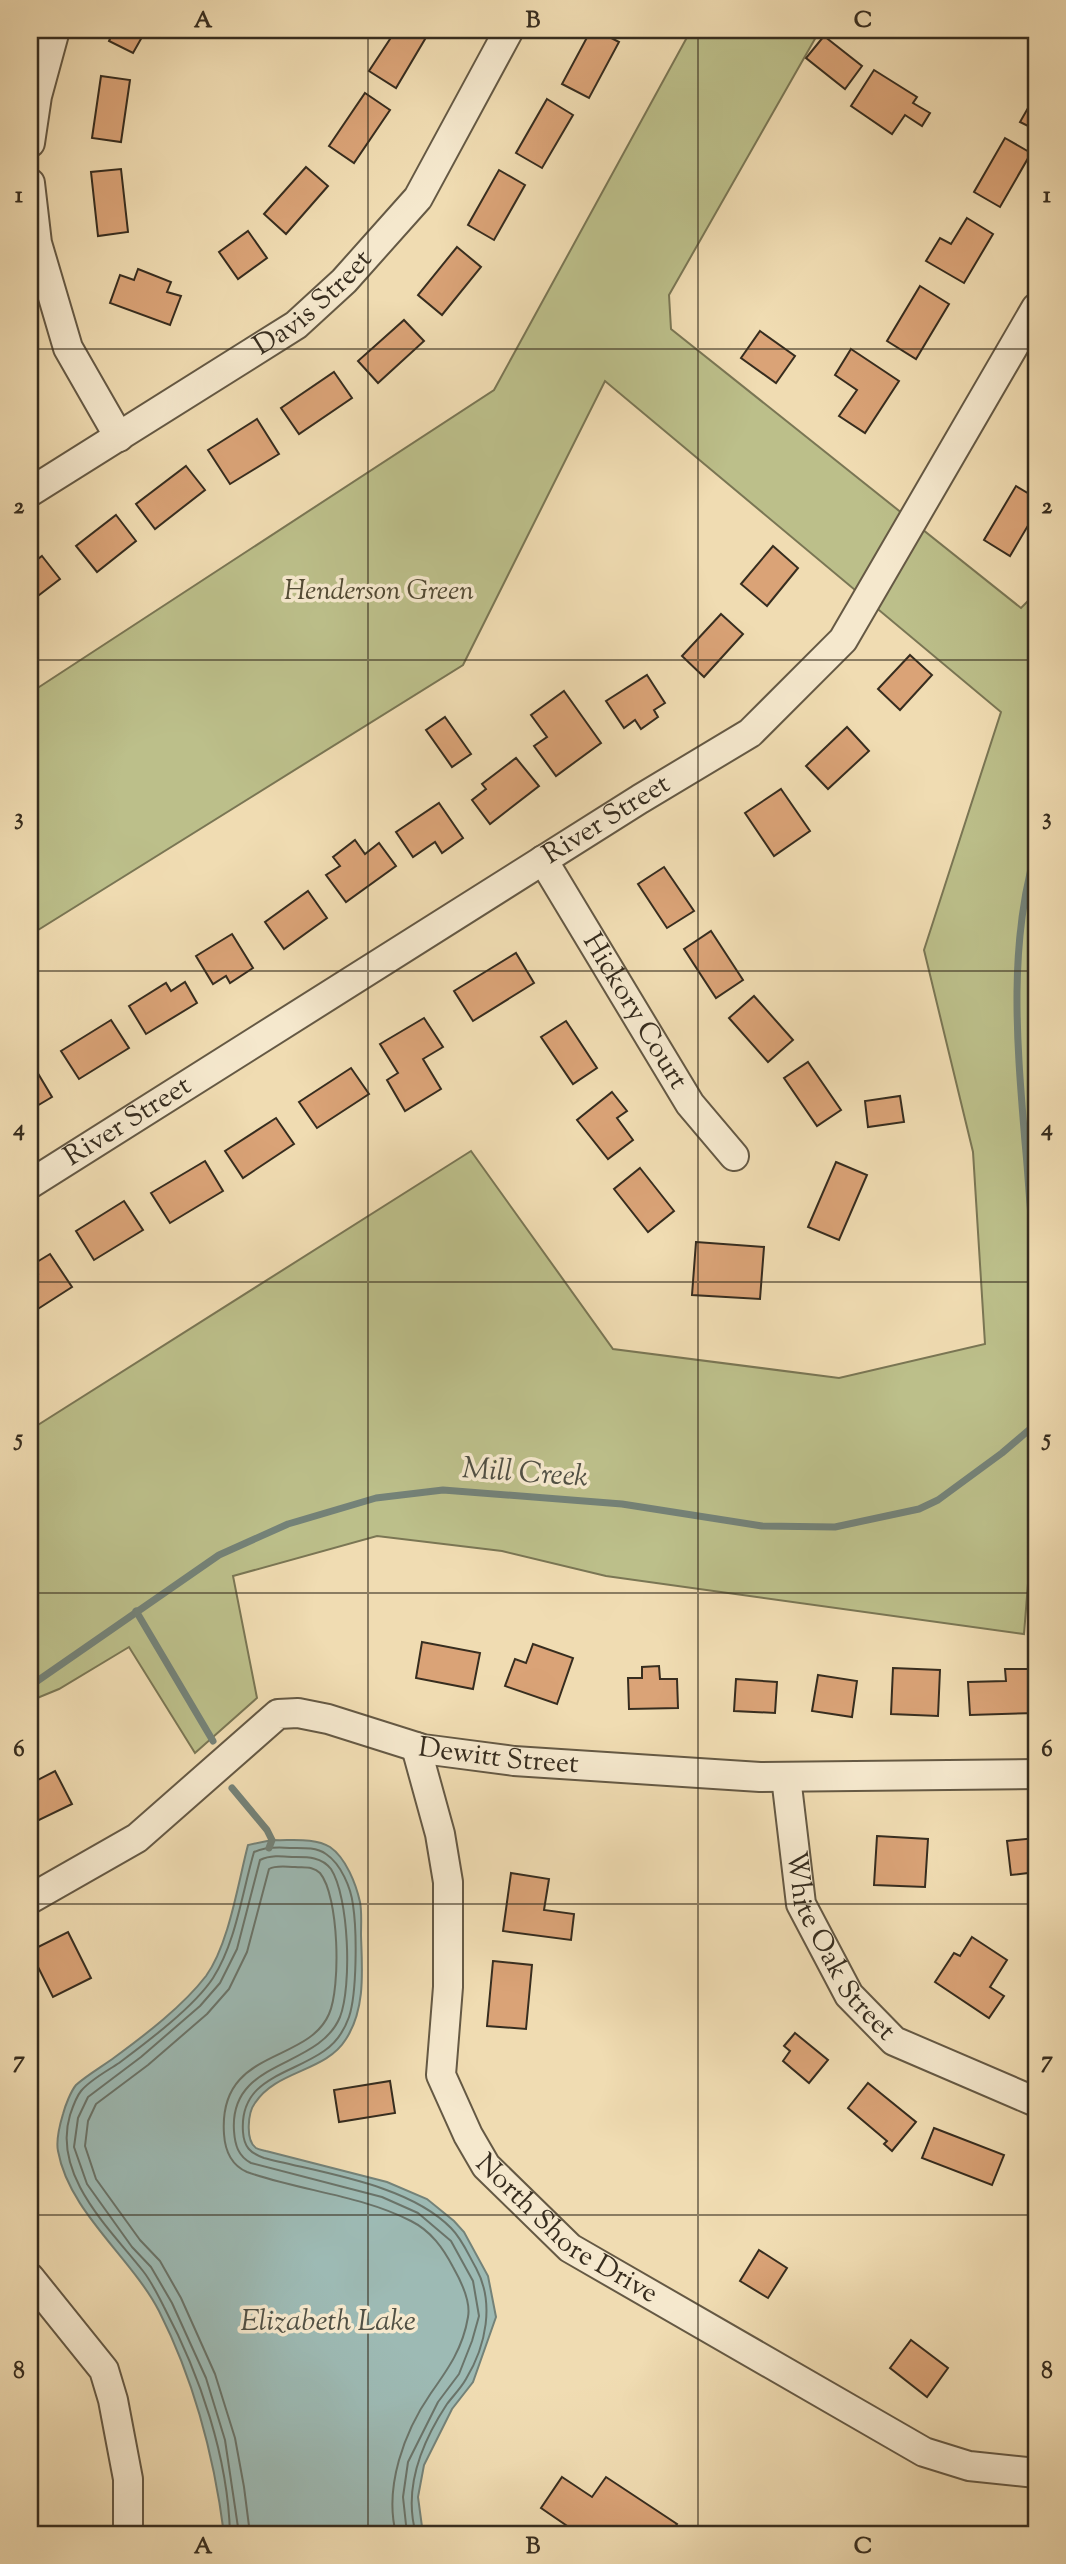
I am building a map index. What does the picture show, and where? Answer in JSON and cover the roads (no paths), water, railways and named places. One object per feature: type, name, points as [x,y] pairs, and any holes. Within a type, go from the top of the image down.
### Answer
[{"type":"street","points":[[30,143],[37,96],[55,30]]},
{"type":"street","name":"Davis Street","points":[[30,492],[296,326],[344,281],[418,198],[509,30]]},
{"type":"street","points":[[30,183],[37,243],[68,348],[119,437]]},
{"type":"street","name":"River Street","points":[[30,1184],[543,860],[750,733],[843,640],[1036,308]]},
{"type":"street","name":"Hickory Court","points":[[543,860],[690,1104],[734,1156]]},
{"type":"street","name":"Dewitt Street","points":[[30,1899],[137,1838],[278,1714],[298,1713],[328,1719],[416,1747],[514,1761],[786,1777],[1036,1774]]},
{"type":"street","name":"North Shore Drive","points":[[416,1747],[440,1834],[448,1882],[448,1987],[441,2075],[468,2135],[486,2166],[570,2248],[924,2452],[969,2466],[1036,2473]]},
{"type":"street","name":"White Oak Street","points":[[786,1777],[801,1904],[849,1995],[894,2041],[1036,2102]]},
{"type":"street","points":[[30,2278],[104,2371],[113,2400],[128,2479],[128,2534]]},
{"type":"water","name":"Elizabeth Lake","points":[[272,1840],[324,1844],[336,1852],[350,1872],[361,1906],[361,1988],[357,2014],[346,2039],[326,2058],[264,2092],[251,2113],[250,2139],[260,2150],[387,2182],[427,2199],[464,2232],[488,2276],[496,2317],[473,2382],[452,2409],[424,2465],[418,2497],[423,2534],[224,2534],[209,2448],[193,2392],[172,2338],[147,2291],[74,2194],[58,2151],[62,2118],[76,2085],[163,2020],[206,1976],[227,1931],[248,1845]]},
{"type":"waterway","points":[[1036,850],[1021,922],[1017,995],[1022,1105],[1036,1260]]},
{"type":"waterway","name":"Mill Creek","points":[[30,1686],[219,1555],[288,1524],[376,1498],[443,1490],[622,1504],[762,1526],[835,1527],[919,1509],[938,1500],[1036,1424]]},
{"type":"waterway","points":[[136,1611],[213,1741]]},
{"type":"waterway","points":[[232,1788],[267,1830],[272,1840],[269,1848]]},
{"type":"park label","name":"Henderson Green","points":[[379,592]]}]
